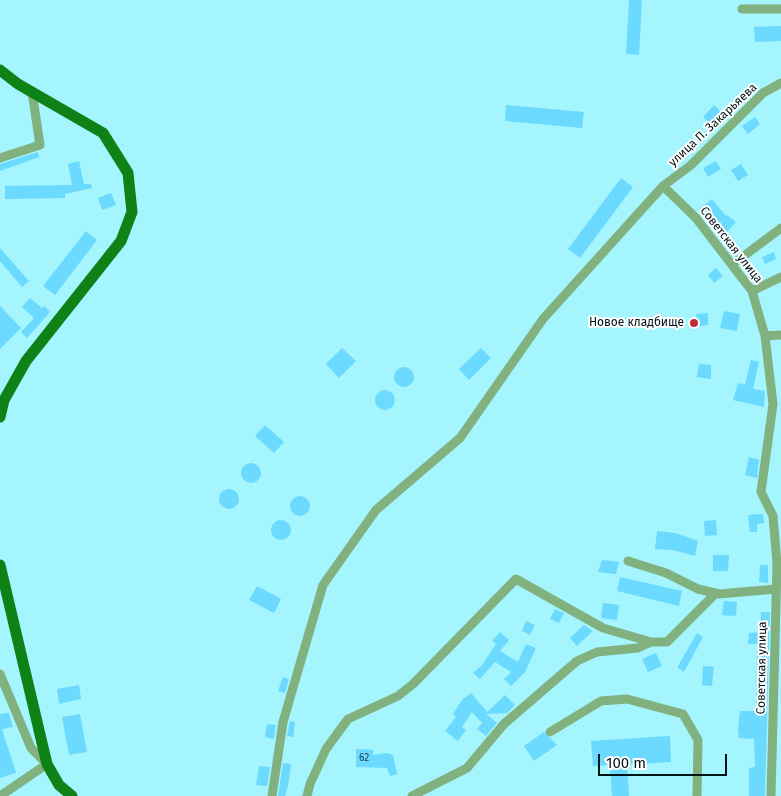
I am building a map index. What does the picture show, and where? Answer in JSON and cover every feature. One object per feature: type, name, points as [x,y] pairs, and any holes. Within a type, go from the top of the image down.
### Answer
[{"type":"main road","points":[[0,70],[32,92],[103,133],[128,173],[132,212],[121,241],[26,361],[4,400],[0,417]]},
{"type":"main road","points":[[0,565],[46,764],[65,796]]},
{"type":"main road","points":[[59,785],[72,796]]},
{"type":"street","points":[[742,9],[781,8]]},
{"type":"street","name":"улица П. Закарьяева","points":[[272,796],[284,722],[323,585],[376,510],[460,438],[543,319],[663,186],[691,165],[763,93],[781,83]]},
{"type":"street","points":[[0,158],[40,145],[32,92]]},
{"type":"street","name":"Советская улица","points":[[663,186],[696,218],[752,291],[765,336],[773,404],[761,492],[773,516],[779,564],[776,589],[776,772],[771,796]]},
{"type":"street","points":[[733,264],[781,228]]},
{"type":"street","points":[[752,291],[781,277]]},
{"type":"street","points":[[765,336],[781,336]]},
{"type":"street","points":[[628,561],[666,573],[698,589],[716,593],[776,589]]},
{"type":"street","points":[[307,796],[310,784],[326,749],[348,719],[398,696],[413,684],[516,579],[603,628],[651,642],[667,642],[716,593]]},
{"type":"street","points":[[412,796],[467,768],[504,724],[577,661],[597,652],[638,648],[651,642]]},
{"type":"street","points":[[0,674],[31,748],[46,764],[3,794],[3,796]]},
{"type":"street","points":[[550,732],[600,701],[627,699],[683,714],[698,740],[697,796]]},
{"type":"building","points":[[629,0],[642,0],[639,55],[626,54]]},
{"type":"building","points":[[781,26],[781,41],[755,42],[754,27]]},
{"type":"building","points":[[506,105],[584,112],[582,128],[505,121]]},
{"type":"building","points":[[714,105],[725,116],[714,128],[703,117]]},
{"type":"building","points":[[755,117],[760,124],[748,134],[742,126]]},
{"type":"building","points":[[38,152],[39,157],[0,171],[0,164]]},
{"type":"building","points":[[79,161],[84,184],[91,184],[92,188],[65,194],[65,198],[5,199],[5,186],[72,185],[68,164]]},
{"type":"building","points":[[716,161],[721,169],[708,177],[703,168]]},
{"type":"building","points":[[741,164],[748,175],[738,181],[731,170]]},
{"type":"building","points":[[621,178],[633,187],[580,258],[568,249]]},
{"type":"building","points":[[111,193],[116,205],[102,210],[98,198]]},
{"type":"building","points":[[712,199],[726,216],[736,222],[726,233],[709,220],[700,208]]},
{"type":"building","points":[[86,231],[97,240],[55,295],[43,286]]},
{"type":"building","points":[[0,248],[29,281],[22,287],[0,261]]},
{"type":"building","points":[[774,252],[776,259],[765,264],[762,257]]},
{"type":"building","points":[[716,268],[723,276],[714,283],[708,275]]},
{"type":"building","points":[[30,298],[50,312],[27,338],[21,332],[34,318],[22,307]]},
{"type":"building","points":[[0,306],[21,328],[0,349]]},
{"type":"building","points":[[724,311],[740,314],[737,331],[720,328]]},
{"type":"building","points":[[708,313],[708,325],[697,326],[696,314]]},
{"type":"building","points":[[342,348],[356,361],[339,378],[326,364]]},
{"type":"building","points":[[481,348],[491,358],[469,380],[459,369]]},
{"type":"building","points":[[751,360],[759,362],[753,389],[765,391],[764,407],[733,400],[738,383],[745,385]]},
{"type":"building","points":[[699,364],[711,365],[711,379],[697,377]]},
{"type":"building","points":[[404,367],[411,370],[414,377],[411,384],[404,387],[397,384],[394,377],[397,370]]},
{"type":"building","points":[[385,390],[392,393],[395,400],[392,407],[385,410],[378,407],[375,400],[378,393]]},
{"type":"building","points":[[265,425],[284,442],[274,453],[255,436]]},
{"type":"building","points":[[749,457],[759,460],[757,478],[745,475]]},
{"type":"building","points":[[251,463],[258,466],[261,473],[258,480],[251,483],[244,480],[241,473],[244,466]]},
{"type":"building","points":[[229,489],[236,492],[239,499],[236,506],[229,509],[222,506],[219,499],[222,492]]},
{"type":"building","points":[[300,496],[307,499],[310,506],[307,513],[300,516],[293,513],[290,506],[293,499]]},
{"type":"building","points":[[763,514],[764,523],[757,524],[757,532],[750,532],[748,515]]},
{"type":"building","points":[[281,520],[288,523],[291,530],[288,537],[281,540],[274,537],[271,530],[274,523]]},
{"type":"building","points":[[716,520],[717,535],[705,536],[704,521]]},
{"type":"building","points":[[657,531],[675,533],[698,541],[695,556],[673,550],[655,549]]},
{"type":"building","points":[[713,555],[729,555],[728,571],[713,571]]},
{"type":"building","points":[[602,560],[619,562],[616,574],[598,572]]},
{"type":"building","points":[[760,565],[768,565],[768,583],[759,582]]},
{"type":"building","points":[[620,577],[682,591],[679,606],[617,591]]},
{"type":"building","points":[[257,586],[281,599],[274,613],[249,600]]},
{"type":"building","points":[[724,601],[737,602],[736,616],[722,615]]},
{"type":"building","points":[[603,603],[619,605],[617,620],[601,618]]},
{"type":"building","points":[[555,609],[564,613],[559,623],[550,619]]},
{"type":"building","points":[[761,612],[770,612],[765,796],[749,796],[749,768],[755,767],[754,739],[739,738],[738,729],[740,711],[756,711],[757,644],[748,644],[749,633],[760,632]]},
{"type":"building","points":[[526,621],[535,625],[530,635],[522,631]]},
{"type":"building","points":[[584,625],[593,631],[577,646],[570,638]]},
{"type":"building","points":[[500,632],[509,640],[500,651],[518,662],[526,644],[536,648],[525,672],[511,686],[504,679],[511,672],[495,662],[480,679],[473,673],[482,665],[496,644],[492,641]]},
{"type":"building","points":[[697,633],[703,637],[684,672],[678,666]]},
{"type":"building","points":[[656,653],[662,666],[648,672],[642,659]]},
{"type":"building","points":[[703,666],[714,667],[712,686],[702,685]]},
{"type":"building","points":[[283,677],[289,679],[285,693],[278,691]]},
{"type":"building","points":[[79,685],[81,699],[59,704],[57,689]]},
{"type":"building","points":[[471,693],[487,712],[505,695],[515,705],[507,713],[486,714],[497,723],[486,736],[477,729],[482,723],[472,712],[462,727],[466,730],[458,741],[445,731],[456,717],[453,714],[462,700]]},
{"type":"building","points":[[9,713],[13,727],[2,729],[16,773],[0,778],[0,714]]},
{"type":"building","points":[[80,714],[87,752],[69,755],[62,717]]},
{"type":"building","points":[[290,721],[295,722],[293,737],[287,736]]},
{"type":"building","points":[[267,724],[276,725],[274,739],[265,737]]},
{"type":"building","points":[[544,732],[557,745],[534,761],[524,746]]},
{"type":"building","points":[[670,736],[671,762],[627,765],[629,796],[612,796],[610,765],[593,766],[591,741]]},
{"type":"building","points":[[356,749],[373,750],[373,755],[387,753],[393,755],[397,774],[390,776],[387,768],[356,767]]},
{"type":"building","points":[[283,763],[291,764],[288,786],[285,796],[278,796]]},
{"type":"building","points":[[259,766],[270,767],[267,786],[256,785]]},
{"type":"place","name":"Новое кладбище","points":[[694,323]]}]
